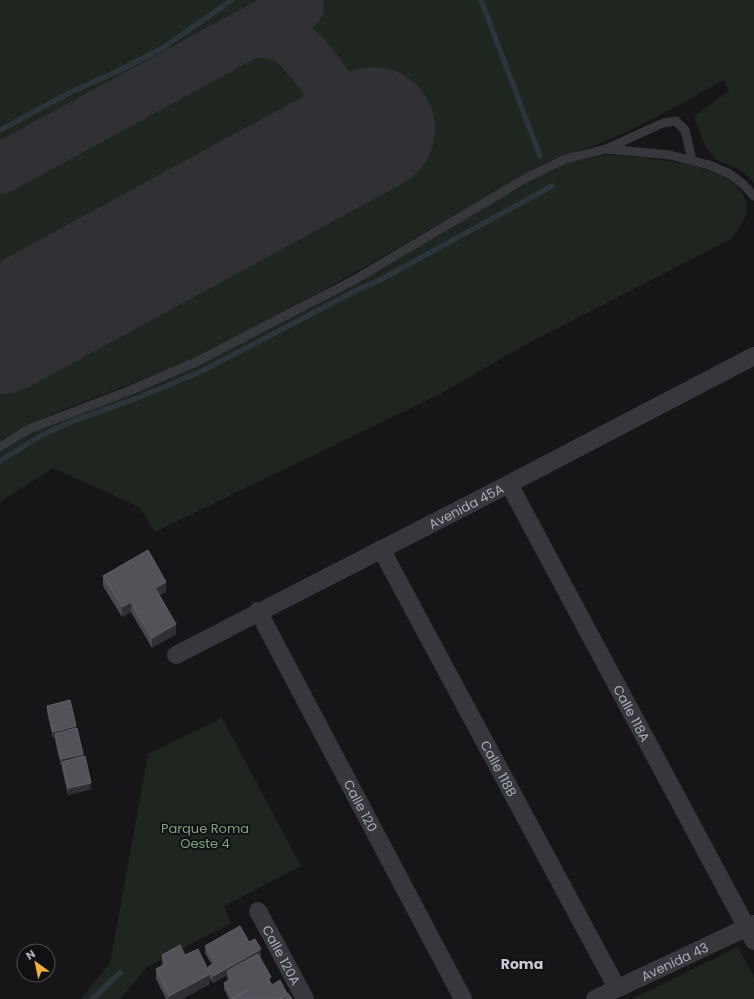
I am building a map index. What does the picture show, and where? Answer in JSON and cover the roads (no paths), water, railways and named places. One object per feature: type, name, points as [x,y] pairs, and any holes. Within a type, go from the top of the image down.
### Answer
[{"type":"street","name":"Avenida 45A","points":[[176,655],[258,611],[509,484],[754,356]]},
{"type":"street","name":"Calle 118A","points":[[509,484],[752,931]]},
{"type":"street","name":"Calle 118B","points":[[381,549],[617,988]]},
{"type":"street","name":"Calle 120","points":[[258,611],[463,999]]},
{"type":"street","name":"Calle 120A","points":[[258,911],[305,999]]},
{"type":"street","name":"Avenida 43","points":[[595,999],[617,988],[752,931]]},
{"type":"lane","points":[[0,447],[29,429],[131,390],[198,361],[354,280],[528,177],[565,159],[606,149],[663,123],[676,121],[685,130],[692,160]]},
{"type":"lane","points":[[606,149],[670,155],[709,164],[730,174],[743,184],[754,196]]},
{"type":"waterway","points":[[0,130],[71,92],[116,72],[161,49],[232,0]]},
{"type":"waterway","points":[[481,0],[540,156]]},
{"type":"waterway","points":[[0,461],[42,435],[73,421],[135,399],[202,371],[359,289],[380,280],[552,186]]},
{"type":"waterway","points":[[92,999],[120,973]]},
{"type":"district","name":"Roma","points":[[522,964]]},
{"type":"park label","name":"Parque Roma Oeste 4","points":[[205,836]]}]
